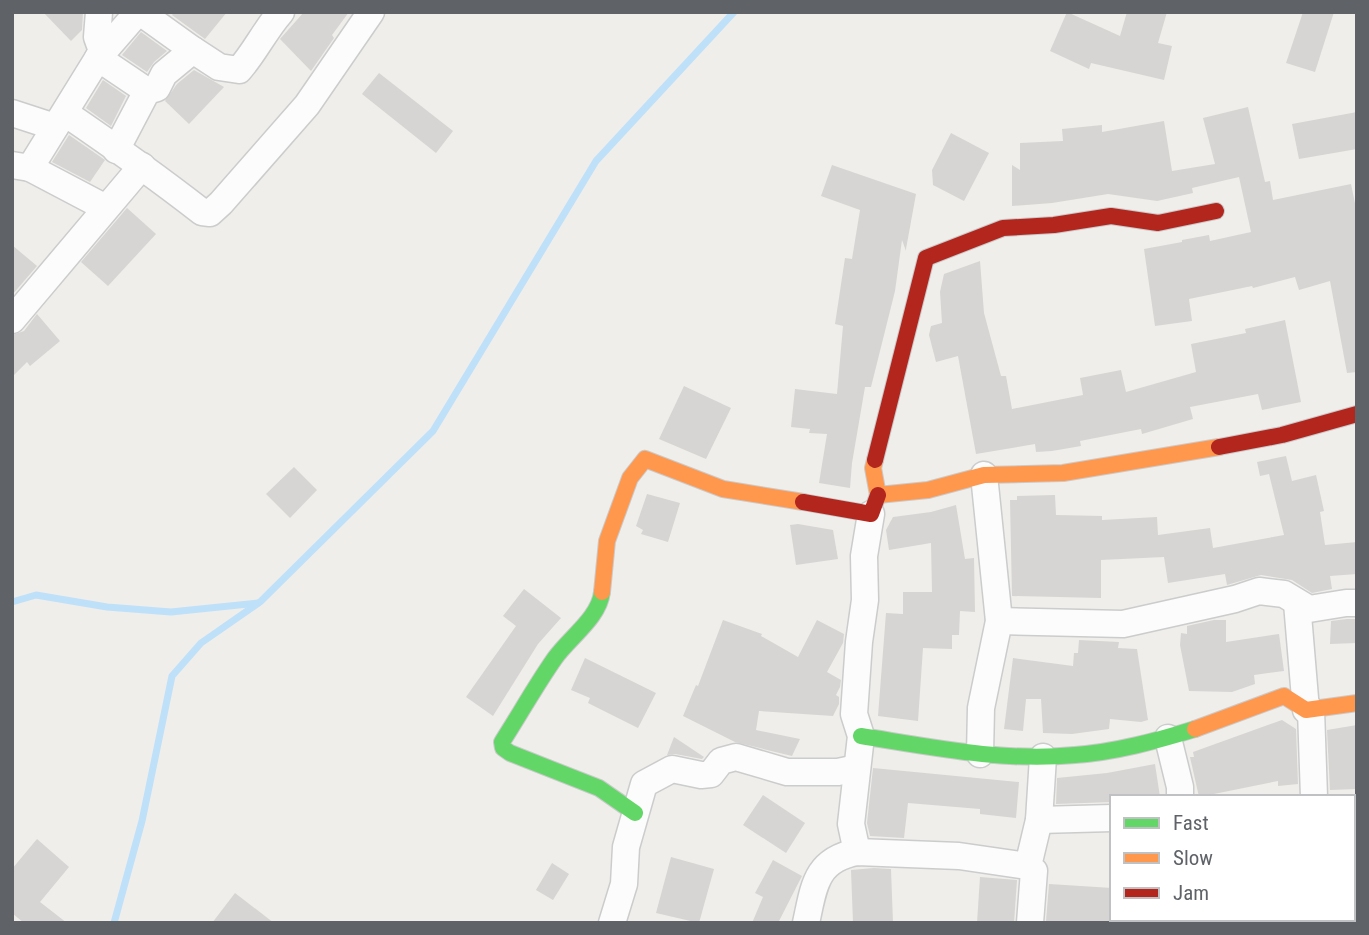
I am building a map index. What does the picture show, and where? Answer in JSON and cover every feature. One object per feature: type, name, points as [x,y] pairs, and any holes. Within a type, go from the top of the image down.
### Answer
[{"type":"street","points":[[99,12],[97,37],[100,55],[147,91]]},
{"type":"street","points":[[106,208],[21,166],[60,120],[100,55],[130,14],[219,67],[239,70],[281,12]]},
{"type":"street","points":[[12,113],[60,120],[142,166],[202,212],[210,212],[221,203],[307,104],[371,12]]},
{"type":"street","points":[[116,150],[147,91],[157,88],[164,74],[193,51]]},
{"type":"street","points":[[15,312],[142,166]]},
{"type":"street","points":[[857,852],[851,824],[861,736],[854,714],[865,600],[864,556],[875,504],[873,468],[926,258],[1003,228],[1054,225],[1111,216],[1158,223],[1216,211]]},
{"type":"street","points":[[635,813],[598,788],[510,753],[503,748],[502,742],[556,656],[601,601],[607,541],[630,478],[645,459],[723,489],[875,504],[895,495],[984,475],[1063,473],[1282,435],[1357,414]]},
{"type":"street","points":[[979,754],[981,708],[999,621],[984,475]]},
{"type":"street","points":[[999,621],[1123,624],[1235,599],[1259,591],[1284,594],[1309,609],[1357,603]]},
{"type":"street","points":[[1297,603],[1314,795]]},
{"type":"street","points":[[861,736],[979,754],[1043,757],[1107,752],[1168,738],[1284,696],[1308,710],[1357,703]]},
{"type":"street","points":[[1168,738],[1180,795]]},
{"type":"street","points":[[612,923],[624,884],[626,847],[644,784],[672,769],[701,775],[711,774],[721,761],[736,757],[787,772],[838,772],[857,768]]},
{"type":"street","points":[[1028,866],[1039,820],[1043,757]]},
{"type":"street","points":[[1039,820],[1110,818]]},
{"type":"street","points":[[806,923],[813,890],[822,869],[841,855],[857,852],[960,856],[1028,866],[1034,871],[1030,923]]},
{"type":"building","points":[[43,12],[83,12],[82,30],[71,41]]},
{"type":"building","points":[[174,12],[227,12],[205,39],[172,15]]},
{"type":"building","points":[[304,12],[349,12],[311,71],[280,39]]},
{"type":"building","points":[[1067,12],[1120,36],[1127,12],[1167,12],[1158,43],[1172,46],[1164,80],[1091,63],[1089,69],[1050,51]]},
{"type":"building","points":[[1303,12],[1334,12],[1315,72],[1286,63]]},
{"type":"building","points":[[141,32],[167,51],[147,72],[122,55]]},
{"type":"building","points":[[194,70],[224,87],[189,124],[165,101],[177,84]]},
{"type":"building","points":[[379,73],[453,131],[436,153],[362,94]]},
{"type":"building","points":[[103,80],[126,96],[111,126],[86,108]]},
{"type":"building","points":[[1248,107],[1265,182],[1270,181],[1273,200],[1351,184],[1357,213],[1357,372],[1347,373],[1330,281],[1299,290],[1295,277],[1253,288],[1252,286],[1189,299],[1192,321],[1155,326],[1144,249],[1209,235],[1210,241],[1251,232],[1239,177],[1192,188],[1193,193],[1157,201],[1108,194],[1012,206],[1012,165],[1020,170],[1020,143],[1063,141],[1062,129],[1102,125],[1102,132],[1164,121],[1172,171],[1215,164],[1203,118]]},
{"type":"building","points":[[1357,112],[1357,149],[1299,159],[1292,124]]},
{"type":"building","points":[[951,133],[989,153],[964,201],[933,185],[932,170]]},
{"type":"building","points":[[69,135],[105,160],[90,182],[52,162]]},
{"type":"building","points":[[832,165],[916,194],[906,251],[902,240],[895,291],[871,387],[865,387],[850,488],[819,483],[827,434],[809,433],[810,429],[791,427],[795,389],[837,394],[843,326],[835,324],[845,258],[852,259],[860,210],[821,196]]},
{"type":"building","points":[[127,208],[156,234],[108,286],[81,262]]},
{"type":"building","points":[[12,245],[37,266],[12,295]]},
{"type":"building","points":[[980,261],[984,313],[1001,376],[1006,376],[1012,409],[1083,395],[1080,378],[1121,370],[1126,392],[1196,372],[1191,344],[1246,333],[1245,329],[1285,320],[1301,402],[1262,410],[1258,394],[1190,407],[1193,419],[1142,434],[1141,429],[1080,441],[1081,446],[1052,451],[1036,452],[1035,444],[976,454],[958,356],[936,362],[929,335],[931,326],[942,323],[940,292],[944,274]]},
{"type":"building","points":[[37,314],[60,341],[30,366],[27,362],[12,377],[12,335],[24,331]]},
{"type":"building","points":[[684,386],[731,408],[706,459],[659,439]]},
{"type":"building","points":[[1286,456],[1292,481],[1316,475],[1324,511],[1320,512],[1325,545],[1357,542],[1357,574],[1330,576],[1332,589],[1312,593],[1292,580],[1261,575],[1227,585],[1225,574],[1168,583],[1164,557],[1101,560],[1101,598],[1012,596],[1010,500],[1017,500],[1017,496],[1055,495],[1056,515],[1102,516],[1102,520],[1157,517],[1158,535],[1210,528],[1213,548],[1284,535],[1269,474],[1260,476],[1257,462]]},
{"type":"building","points":[[294,467],[317,490],[290,518],[266,494]]},
{"type":"building","points":[[647,494],[680,503],[668,542],[641,534],[643,530],[636,526]]},
{"type":"building","points":[[956,505],[965,559],[974,558],[975,612],[960,611],[959,635],[952,635],[952,649],[923,648],[918,721],[878,716],[886,613],[903,614],[903,592],[932,592],[931,543],[889,550],[886,530],[893,517],[931,512]]},
{"type":"building","points":[[790,525],[833,530],[838,559],[796,565]]},
{"type":"building","points":[[524,589],[561,618],[538,644],[493,716],[466,697],[516,626],[503,616]]},
{"type":"building","points":[[1357,619],[1357,643],[1330,644],[1331,621]]},
{"type":"building","points":[[723,620],[762,634],[761,636],[798,657],[817,620],[844,634],[843,643],[827,672],[841,680],[836,695],[839,697],[839,704],[833,716],[759,711],[756,730],[800,739],[792,756],[735,742],[683,716],[696,685],[698,686]]},
{"type":"building","points":[[1226,620],[1226,642],[1279,634],[1284,671],[1254,675],[1255,684],[1232,692],[1189,691],[1180,645],[1181,633],[1187,634],[1187,626]]},
{"type":"building","points":[[1079,640],[1119,642],[1118,648],[1137,649],[1148,720],[1141,722],[1110,719],[1109,729],[1072,734],[1043,733],[1041,699],[1026,699],[1023,731],[1004,729],[1013,658],[1073,666]]},
{"type":"building","points":[[585,658],[656,693],[638,728],[588,703],[590,698],[571,690]]},
{"type":"building","points":[[1282,720],[1296,729],[1298,784],[1278,786],[1278,781],[1199,795],[1190,757],[1194,757],[1193,752]]},
{"type":"building","points":[[1357,725],[1357,789],[1330,790],[1327,730]]},
{"type":"building","points":[[674,737],[704,757],[702,759],[667,755]]},
{"type":"building","points":[[1155,764],[1160,795],[1110,795],[1110,802],[1056,804],[1057,778],[1107,773]]},
{"type":"building","points":[[873,768],[1019,782],[1016,818],[980,814],[980,809],[908,803],[904,838],[870,836],[867,823]]},
{"type":"building","points":[[763,795],[805,823],[786,853],[743,825]]},
{"type":"building","points":[[37,839],[69,867],[40,902],[67,923],[24,923],[12,913],[12,869]]},
{"type":"building","points":[[671,857],[714,869],[699,923],[656,913]]},
{"type":"building","points":[[773,860],[802,876],[778,923],[752,923],[763,897],[755,893]]},
{"type":"building","points":[[552,863],[569,874],[553,900],[536,890]]},
{"type":"building","points":[[891,869],[893,923],[853,923],[851,870]]},
{"type":"building","points":[[980,877],[1017,880],[1014,923],[977,923]]},
{"type":"building","points":[[1049,884],[1110,888],[1112,923],[1046,921]]},
{"type":"building","points":[[235,893],[274,923],[212,923]]},
{"type":"waterway","points":[[114,923],[142,821],[172,676],[201,643],[260,602],[433,431],[596,161],[734,12]]},
{"type":"waterway","points":[[12,602],[36,595],[107,607],[171,612],[258,603]]},
{"type":"traffic: fast","points":[[602,592],[596,610],[555,658],[502,742],[503,748],[510,753],[599,788],[635,813]]},
{"type":"traffic: fast","points":[[861,736],[940,749],[1048,757],[1121,749],[1195,729]]},
{"type":"traffic: slow","points":[[875,460],[873,468],[878,495],[928,490],[984,475],[1063,473],[1219,447]]},
{"type":"traffic: slow","points":[[602,592],[607,541],[630,478],[645,459],[723,489],[803,502]]},
{"type":"traffic: slow","points":[[1195,729],[1284,696],[1306,710],[1357,703]]},
{"type":"traffic: jam","points":[[875,460],[926,258],[1003,228],[1054,225],[1111,216],[1158,223],[1216,211]]},
{"type":"traffic: jam","points":[[1219,447],[1282,435],[1357,414]]},
{"type":"traffic: jam","points":[[803,502],[871,514],[878,495]]}]
